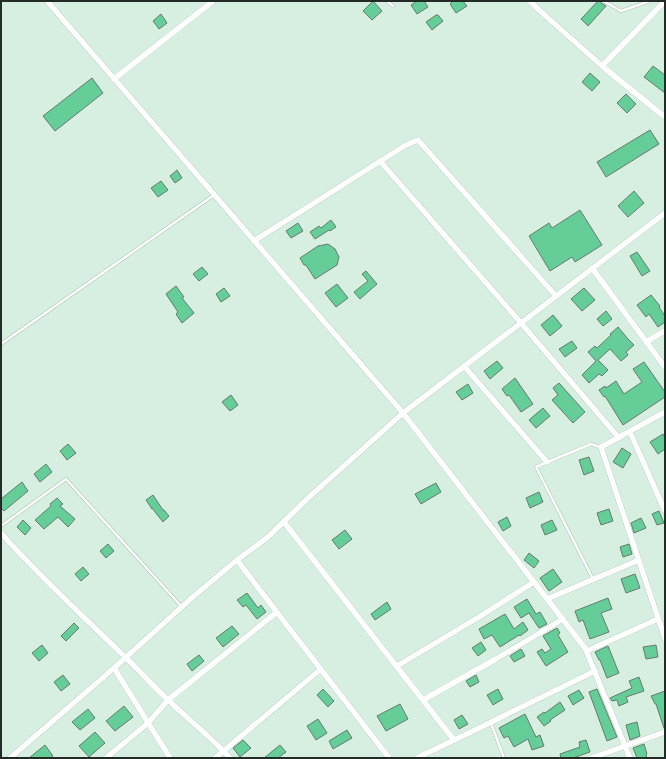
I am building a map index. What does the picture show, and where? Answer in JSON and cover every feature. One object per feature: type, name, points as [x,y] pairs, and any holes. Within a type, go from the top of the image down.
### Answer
[{"type":"street","points":[[47,1],[403,414],[563,619],[587,651],[630,758]]},
{"type":"street","points":[[114,79],[214,1]]},
{"type":"street","points":[[530,1],[602,66],[665,117]]},
{"type":"street","points":[[602,66],[665,1]]},
{"type":"street","points":[[254,241],[380,161],[406,145],[418,140],[556,296]]},
{"type":"street","points":[[380,161],[522,322],[619,438]]},
{"type":"street","points":[[10,758],[236,560],[284,522],[307,499],[403,414],[665,213]]},
{"type":"street","points":[[592,268],[665,367]]},
{"type":"street","points":[[646,342],[665,331]]},
{"type":"street","points":[[464,366],[547,462]]},
{"type":"street","points":[[665,412],[601,447],[665,639]]},
{"type":"street","points":[[630,432],[665,511]]},
{"type":"street","points":[[284,522],[454,740]]},
{"type":"street","points":[[1,533],[18,553],[55,590],[230,758]]},
{"type":"street","points":[[236,560],[389,758]]},
{"type":"street","points":[[547,599],[638,560]]},
{"type":"street","points":[[397,666],[534,582]]},
{"type":"street","points":[[106,758],[148,723],[168,700],[277,612]]},
{"type":"street","points":[[423,700],[563,619]]},
{"type":"street","points":[[587,651],[658,619]]},
{"type":"street","points":[[114,668],[170,758]]},
{"type":"street","points":[[215,758],[321,669]]},
{"type":"street","points":[[418,758],[426,756],[454,740],[595,671]]},
{"type":"street","points":[[591,758],[665,732]]},
{"type":"lane","points":[[388,1],[393,6]]},
{"type":"lane","points":[[603,1],[621,11],[650,1]]},
{"type":"lane","points":[[1,344],[214,195]]},
{"type":"lane","points":[[593,579],[536,467],[591,444],[601,447]]},
{"type":"lane","points":[[1,526],[66,479],[182,607]]},
{"type":"lane","points":[[490,723],[504,758]]},
{"type":"building","points":[[373,1],[382,11],[372,20],[363,11]]},
{"type":"building","points":[[417,1],[424,1],[428,7],[417,14],[411,5]]},
{"type":"building","points":[[453,1],[463,1],[467,6],[456,13],[450,4]]},
{"type":"building","points":[[598,1],[606,6],[588,26],[581,19]]},
{"type":"building","points":[[161,14],[167,23],[159,29],[153,21]]},
{"type":"building","points":[[438,15],[443,21],[432,30],[426,22]]},
{"type":"building","points":[[653,66],[665,75],[665,93],[644,77]]},
{"type":"building","points":[[590,73],[600,82],[592,91],[582,82]]},
{"type":"building","points":[[92,78],[103,93],[55,131],[43,116]]},
{"type":"building","points":[[626,94],[636,104],[627,113],[617,103]]},
{"type":"building","points":[[650,130],[659,144],[606,177],[597,162]]},
{"type":"building","points":[[177,170],[182,178],[175,183],[170,176]]},
{"type":"building","points":[[161,181],[168,190],[158,197],[151,188]]},
{"type":"building","points":[[634,191],[644,203],[628,217],[618,206]]},
{"type":"building","points":[[580,210],[602,245],[575,262],[572,257],[550,271],[529,236],[549,223],[552,228]]},
{"type":"building","points":[[331,220],[336,227],[315,239],[310,232],[319,226],[321,228]]},
{"type":"building","points":[[298,223],[303,231],[291,238],[286,231]]},
{"type":"building","points":[[328,244],[335,249],[339,257],[337,265],[315,279],[300,258],[318,246]]},
{"type":"building","points":[[637,252],[650,271],[642,276],[630,256]]},
{"type":"building","points":[[202,267],[208,274],[199,281],[193,274]]},
{"type":"building","points":[[366,271],[377,284],[360,299],[354,292],[368,281],[362,274]]},
{"type":"building","points":[[337,284],[348,298],[336,307],[325,293]]},
{"type":"building","points":[[176,286],[184,297],[182,298],[194,313],[182,323],[176,314],[178,312],[166,294]]},
{"type":"building","points":[[224,288],[230,296],[221,302],[216,294]]},
{"type":"building","points":[[584,288],[595,300],[582,311],[571,299]]},
{"type":"building","points":[[651,295],[660,306],[659,307],[665,316],[665,322],[658,327],[649,314],[646,317],[637,305]]},
{"type":"building","points":[[606,311],[612,319],[603,326],[597,319]]},
{"type":"building","points":[[553,315],[562,326],[550,336],[541,325]]},
{"type":"building","points":[[618,327],[634,345],[626,352],[628,355],[621,361],[610,349],[598,360],[608,370],[602,376],[599,374],[589,383],[582,375],[596,361],[588,352],[595,346],[597,348]]},
{"type":"building","points":[[572,341],[577,348],[565,357],[559,349]]},
{"type":"building","points":[[497,361],[503,368],[490,379],[484,371]]},
{"type":"building","points":[[644,362],[665,392],[665,397],[623,425],[605,396],[604,397],[599,390],[605,386],[606,388],[616,381],[624,394],[642,382],[633,369]]},
{"type":"building","points":[[515,378],[533,404],[521,412],[509,395],[507,396],[502,389]]},
{"type":"building","points":[[559,383],[585,412],[573,423],[552,400],[558,395],[553,388]]},
{"type":"building","points":[[468,384],[473,393],[462,400],[456,392]]},
{"type":"building","points":[[231,395],[238,405],[230,411],[222,402]]},
{"type":"building","points":[[543,408],[550,416],[536,428],[529,420]]},
{"type":"building","points":[[663,434],[665,438],[665,449],[658,454],[650,442]]},
{"type":"building","points":[[68,444],[76,453],[67,460],[60,451]]},
{"type":"building","points":[[622,448],[631,454],[623,468],[613,462]]},
{"type":"building","points":[[589,457],[594,471],[584,475],[579,460]]},
{"type":"building","points":[[46,464],[52,472],[40,482],[34,474]]},
{"type":"building","points":[[22,482],[28,491],[4,511],[1,508],[1,499]]},
{"type":"building","points":[[436,483],[441,492],[421,504],[415,494]]},
{"type":"building","points":[[539,492],[543,502],[530,508],[526,498]]},
{"type":"building","points":[[153,495],[169,516],[163,522],[146,500]]},
{"type":"building","points":[[57,498],[63,504],[60,506],[75,519],[68,527],[58,517],[44,529],[35,520],[51,506],[50,504]]},
{"type":"building","points":[[609,509],[613,521],[601,525],[597,513]]},
{"type":"building","points":[[659,511],[664,523],[657,525],[652,514]]},
{"type":"building","points":[[507,517],[511,526],[503,531],[498,522]]},
{"type":"building","points":[[641,518],[646,528],[634,533],[631,523]]},
{"type":"building","points":[[23,520],[31,528],[25,535],[17,527]]},
{"type":"building","points":[[552,520],[557,530],[545,535],[541,525]]},
{"type":"building","points":[[345,530],[352,539],[339,549],[332,540]]},
{"type":"building","points":[[108,544],[114,551],[106,558],[100,551]]},
{"type":"building","points":[[629,544],[632,554],[623,557],[620,547]]},
{"type":"building","points":[[529,553],[539,561],[534,568],[524,560]]},
{"type":"building","points":[[83,567],[89,574],[81,581],[75,574]]},
{"type":"building","points":[[553,569],[562,582],[549,591],[540,578]]},
{"type":"building","points":[[635,574],[640,588],[626,593],[621,579]]},
{"type":"building","points":[[247,593],[258,608],[261,605],[266,612],[257,619],[246,605],[243,607],[237,600]]},
{"type":"building","points":[[608,598],[612,609],[601,613],[609,632],[590,639],[583,620],[579,622],[575,611]]},
{"type":"building","points":[[527,599],[536,614],[540,612],[547,624],[539,628],[529,613],[521,618],[514,607]]},
{"type":"building","points":[[387,602],[391,609],[375,620],[371,614]]},
{"type":"building","points":[[505,614],[514,629],[523,622],[528,630],[500,647],[492,635],[484,639],[479,629]]},
{"type":"building","points":[[74,623],[79,628],[66,641],[61,636]]},
{"type":"building","points":[[232,626],[239,634],[223,647],[216,638]]},
{"type":"building","points":[[557,628],[560,633],[558,635],[568,652],[546,666],[537,652],[542,649],[545,653],[551,649],[543,636]]},
{"type":"building","points":[[481,642],[486,650],[478,656],[472,648]]},
{"type":"building","points":[[42,645],[48,653],[39,661],[32,653]]},
{"type":"building","points":[[656,645],[658,657],[646,659],[643,647]]},
{"type":"building","points":[[608,646],[619,673],[607,678],[595,652]]},
{"type":"building","points":[[521,649],[525,656],[514,662],[510,656]]},
{"type":"building","points":[[199,655],[204,661],[192,671],[187,664]]},
{"type":"building","points":[[63,675],[70,684],[61,691],[54,682]]},
{"type":"building","points":[[476,675],[479,682],[470,687],[466,681]]},
{"type":"building","points":[[639,677],[644,691],[626,697],[628,702],[619,706],[617,700],[612,701],[610,698],[632,688],[629,681]]},
{"type":"building","points":[[323,689],[334,701],[328,707],[317,695]]},
{"type":"building","points":[[498,689],[503,699],[493,705],[487,695]]},
{"type":"building","points":[[597,689],[617,737],[607,741],[589,692]]},
{"type":"building","points":[[579,690],[584,698],[573,705],[568,696]]},
{"type":"building","points":[[665,691],[664,728],[656,704],[651,696]]},
{"type":"building","points":[[560,702],[565,710],[544,726],[537,717]]},
{"type":"building","points":[[400,704],[408,719],[386,731],[377,716]]},
{"type":"building","points":[[124,706],[133,717],[115,731],[106,721]]},
{"type":"building","points":[[88,709],[95,718],[80,730],[72,722]]},
{"type":"building","points":[[525,714],[536,737],[540,735],[544,746],[532,750],[528,739],[514,747],[508,736],[504,738],[499,728]]},
{"type":"building","points":[[462,715],[468,724],[459,729],[454,720]]},
{"type":"building","points":[[318,719],[327,733],[316,740],[307,726]]},
{"type":"building","points":[[637,722],[640,736],[630,740],[626,725]]},
{"type":"building","points":[[347,730],[352,738],[333,749],[329,741]]},
{"type":"building","points":[[95,732],[105,743],[89,757],[79,746]]},
{"type":"building","points":[[243,740],[251,748],[240,757],[233,748]]},
{"type":"building","points":[[586,740],[590,752],[573,758],[561,758],[560,754],[580,747],[579,742]]},
{"type":"building","points":[[644,744],[647,758],[637,758],[633,748]]},
{"type":"building","points":[[45,745],[53,756],[50,758],[29,758]]},
{"type":"building","points":[[280,745],[286,752],[278,758],[264,758]]}]
